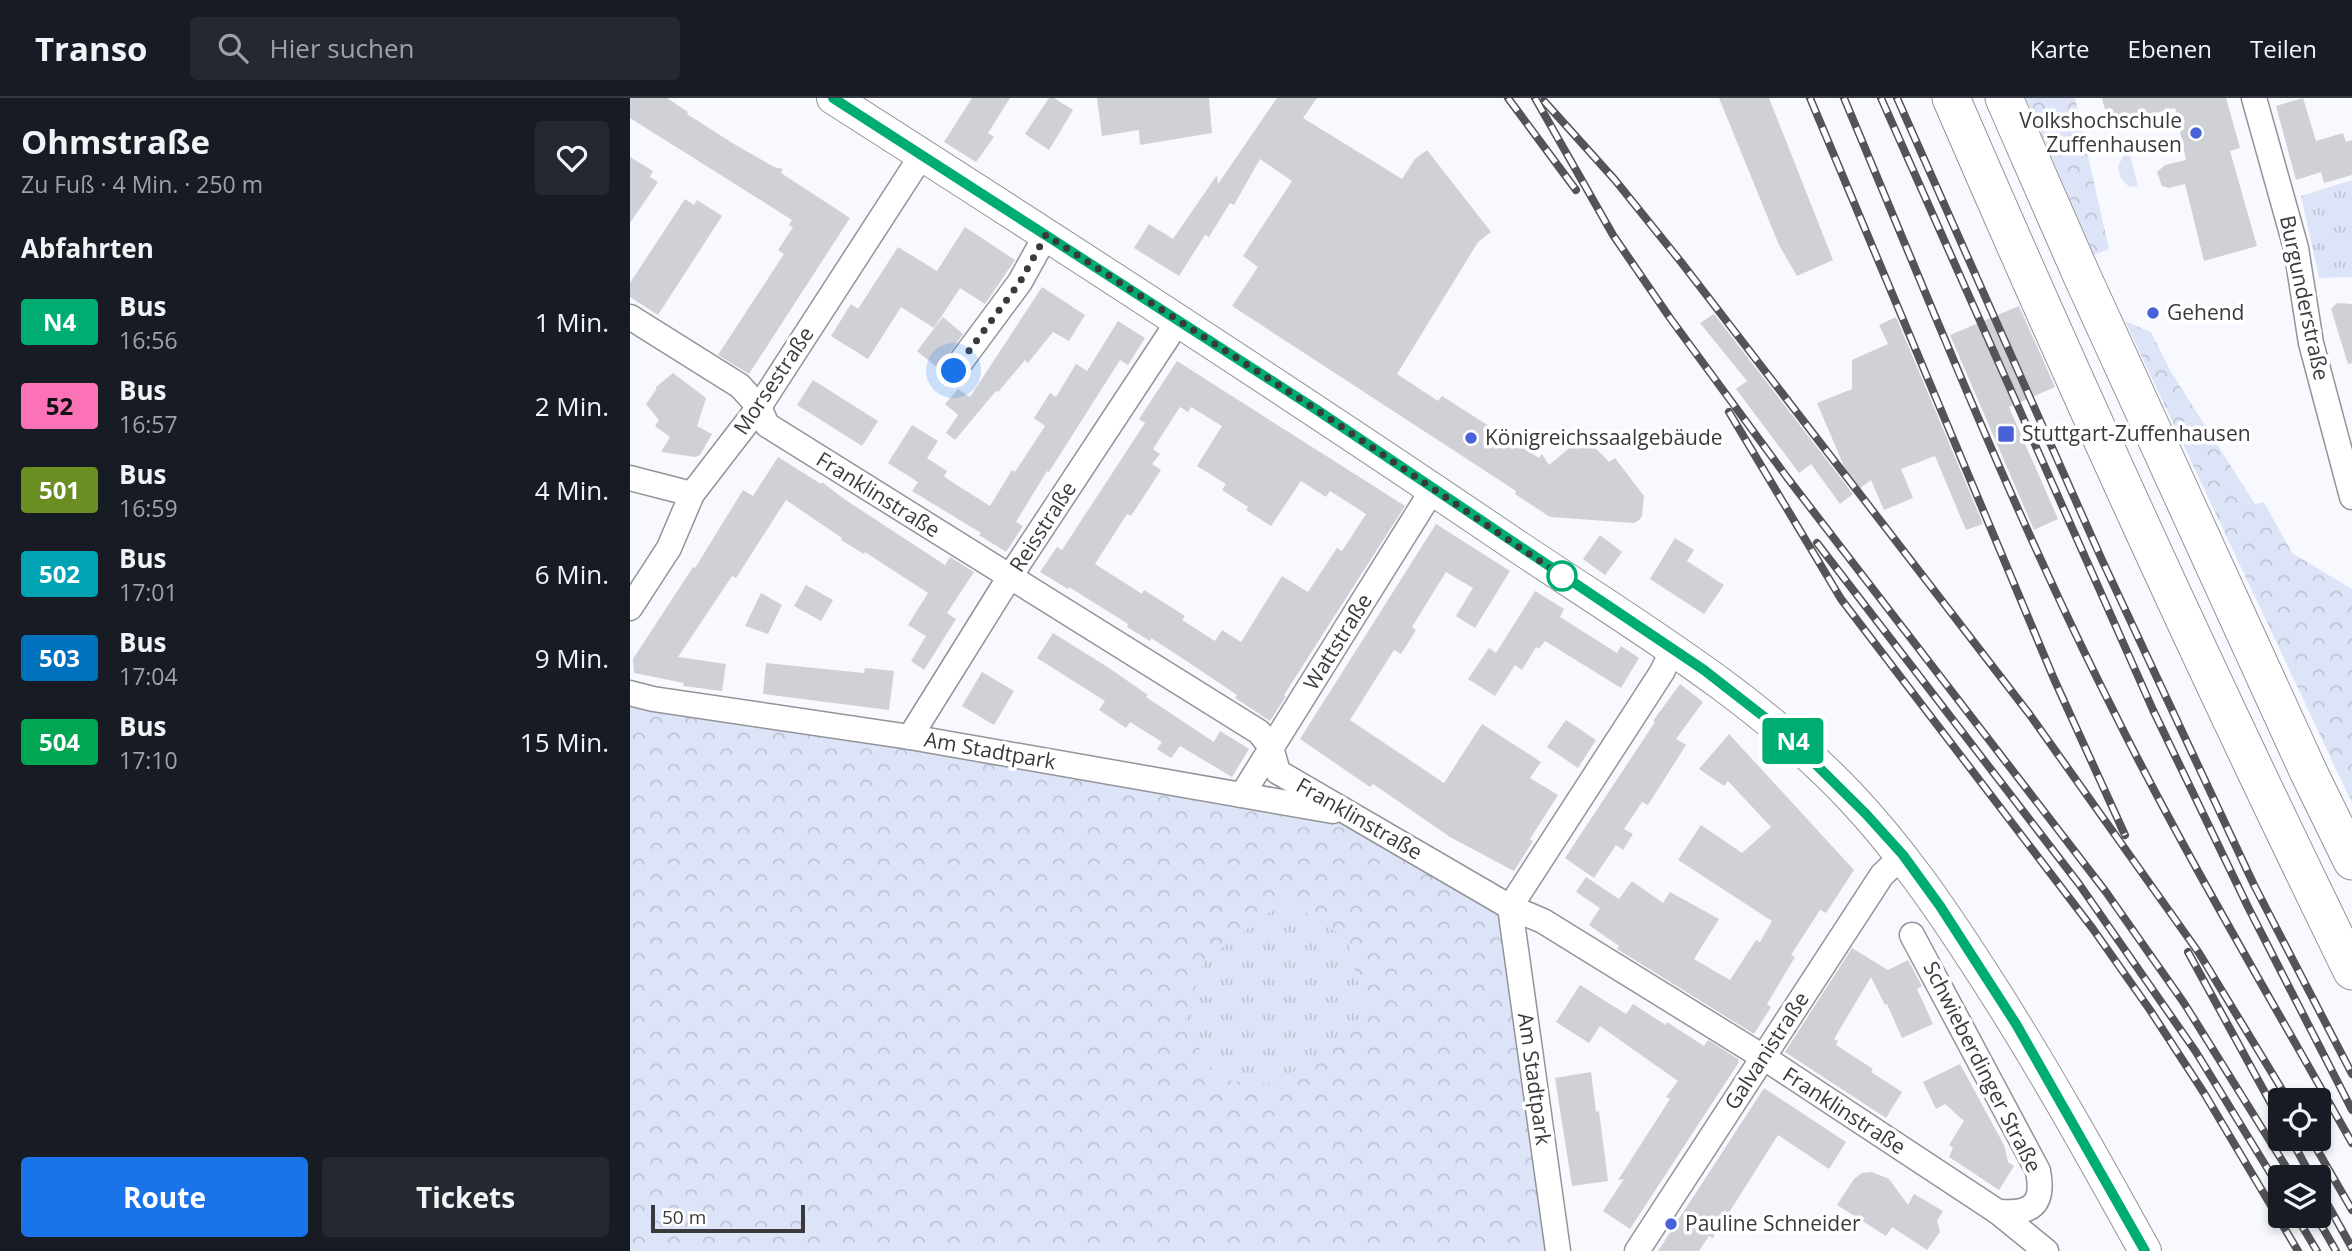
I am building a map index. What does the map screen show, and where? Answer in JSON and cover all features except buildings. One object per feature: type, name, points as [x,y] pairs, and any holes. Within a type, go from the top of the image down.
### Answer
[{"type":"highway","points":[[1951,98],[2038,299],[2267,798],[2352,971]]},
{"type":"highway","points":[[2004,98],[2099,313],[2352,861]]},
{"type":"main road","name":"Schwieberdinger Straße","points":[[833,98],[1179,320],[1433,489],[1704,670],[1781,730],[1847,794],[1903,855],[1940,906],[2016,1024],[2145,1251]]},
{"type":"street","name":"Burgunderstraße","points":[[2254,98],[2296,248],[2311,343],[2352,498]]},
{"type":"street","name":"Morsestraße","points":[[630,608],[669,548],[692,494],[759,407],[922,155]]},
{"type":"street","points":[[954,371],[1020,282],[1046,235]]},
{"type":"street","name":"Franklinstraße","points":[[630,317],[740,386],[759,407],[767,425],[1259,732],[1272,747],[1278,772],[1510,907],[1543,921],[1763,1057],[1998,1212],[2046,1251]]},
{"type":"street","name":"Reisstraße","points":[[910,737],[1009,578],[1179,320]]},
{"type":"street","points":[[630,478],[692,494]]},
{"type":"street","name":"Wattstraße","points":[[1242,795],[1433,489]]},
{"type":"street","points":[[1510,907],[1662,673],[1673,649]]},
{"type":"street","name":"Am Stadtpark","points":[[630,693],[653,699],[910,737],[1350,814]]},
{"type":"street","name":"Galvanistraße","points":[[1636,1251],[1882,875],[1903,855]]},
{"type":"street","name":"Am Stadtpark","points":[[1510,907],[1559,1251]]},
{"type":"street","name":"Schwieberdinger Straße","points":[[1912,935],[2038,1171],[2041,1186],[2037,1200],[2030,1209],[2017,1213],[1998,1212]]},
{"type":"green space","points":[[2026,98],[2075,98],[2109,249],[2094,255]]},
{"type":"green space","points":[[2130,154],[2138,187],[2128,186],[2120,177],[2118,167],[2123,156]]},
{"type":"green space","points":[[2352,180],[2352,277],[2319,278],[2301,196]]},
{"type":"green space","points":[[2125,321],[2151,332],[2171,372],[2255,504],[2264,502],[2292,553],[2352,589],[2352,803]]},
{"type":"green space","points":[[630,706],[904,743],[1351,822],[1497,906],[1508,946],[1552,1251],[630,1251]]},
{"type":"green space","points":[[1286,900],[1347,939],[1368,1020],[1274,1085],[1215,1079],[1185,1019],[1204,961]]},
{"type":"railway","points":[[1508,98],[1576,190]]},
{"type":"railway","points":[[1535,98],[1613,235],[1670,318],[1786,476],[2106,892],[2184,1003],[2285,1165]]},
{"type":"railway","points":[[1810,98],[2054,679],[2125,835]]},
{"type":"railway","points":[[1844,98],[1973,405],[2075,633],[2169,819],[2352,1143]]},
{"type":"railway","points":[[1881,98],[2153,710],[2249,909],[2352,1110]]},
{"type":"railway","points":[[1897,98],[2102,560],[2254,885],[2352,1074]]},
{"type":"railway","points":[[1544,101],[1615,180],[1681,262],[2030,715],[2199,953],[2281,1088]]},
{"type":"railway","points":[[1729,412],[1841,599],[2093,929],[2150,1010],[2204,1093],[2298,1251]]},
{"type":"railway","points":[[1817,543],[2079,884],[2196,1052],[2268,1169]]},
{"type":"railway","points":[[2188,952],[2268,1098]]},
{"type":"railway","points":[[2297,1151],[2305,1165]]},
{"type":"railway","points":[[2318,1151],[2352,1210]]},
{"type":"railway","points":[[2331,1210],[2352,1248]]},
{"type":"railway","points":[[2303,1228],[2317,1251]]},
{"type":"railway","points":[[2323,1228],[2336,1251]]},
{"type":"bus line","name":"N4","points":[[833,98],[1314,408],[1704,670],[1781,730],[1866,814],[1903,855],[1940,906],[2016,1024],[2145,1251]]},
{"type":"place","name":"Volkshochschule Zuffenhausen","points":[[2196,133]]},
{"type":"place","name":"Gehend","points":[[2153,313]]},
{"type":"place","name":"Stuttgart-Zuffenhausen","points":[[2006,434]]},
{"type":"place","name":"Königreichssaalgebäude","points":[[1471,438]]},
{"type":"place","name":"Pauline Schneider","points":[[1671,1224]]},
{"type":"route","points":[[954,371],[1020,282],[1046,235],[1314,408],[1562,576]]}]
